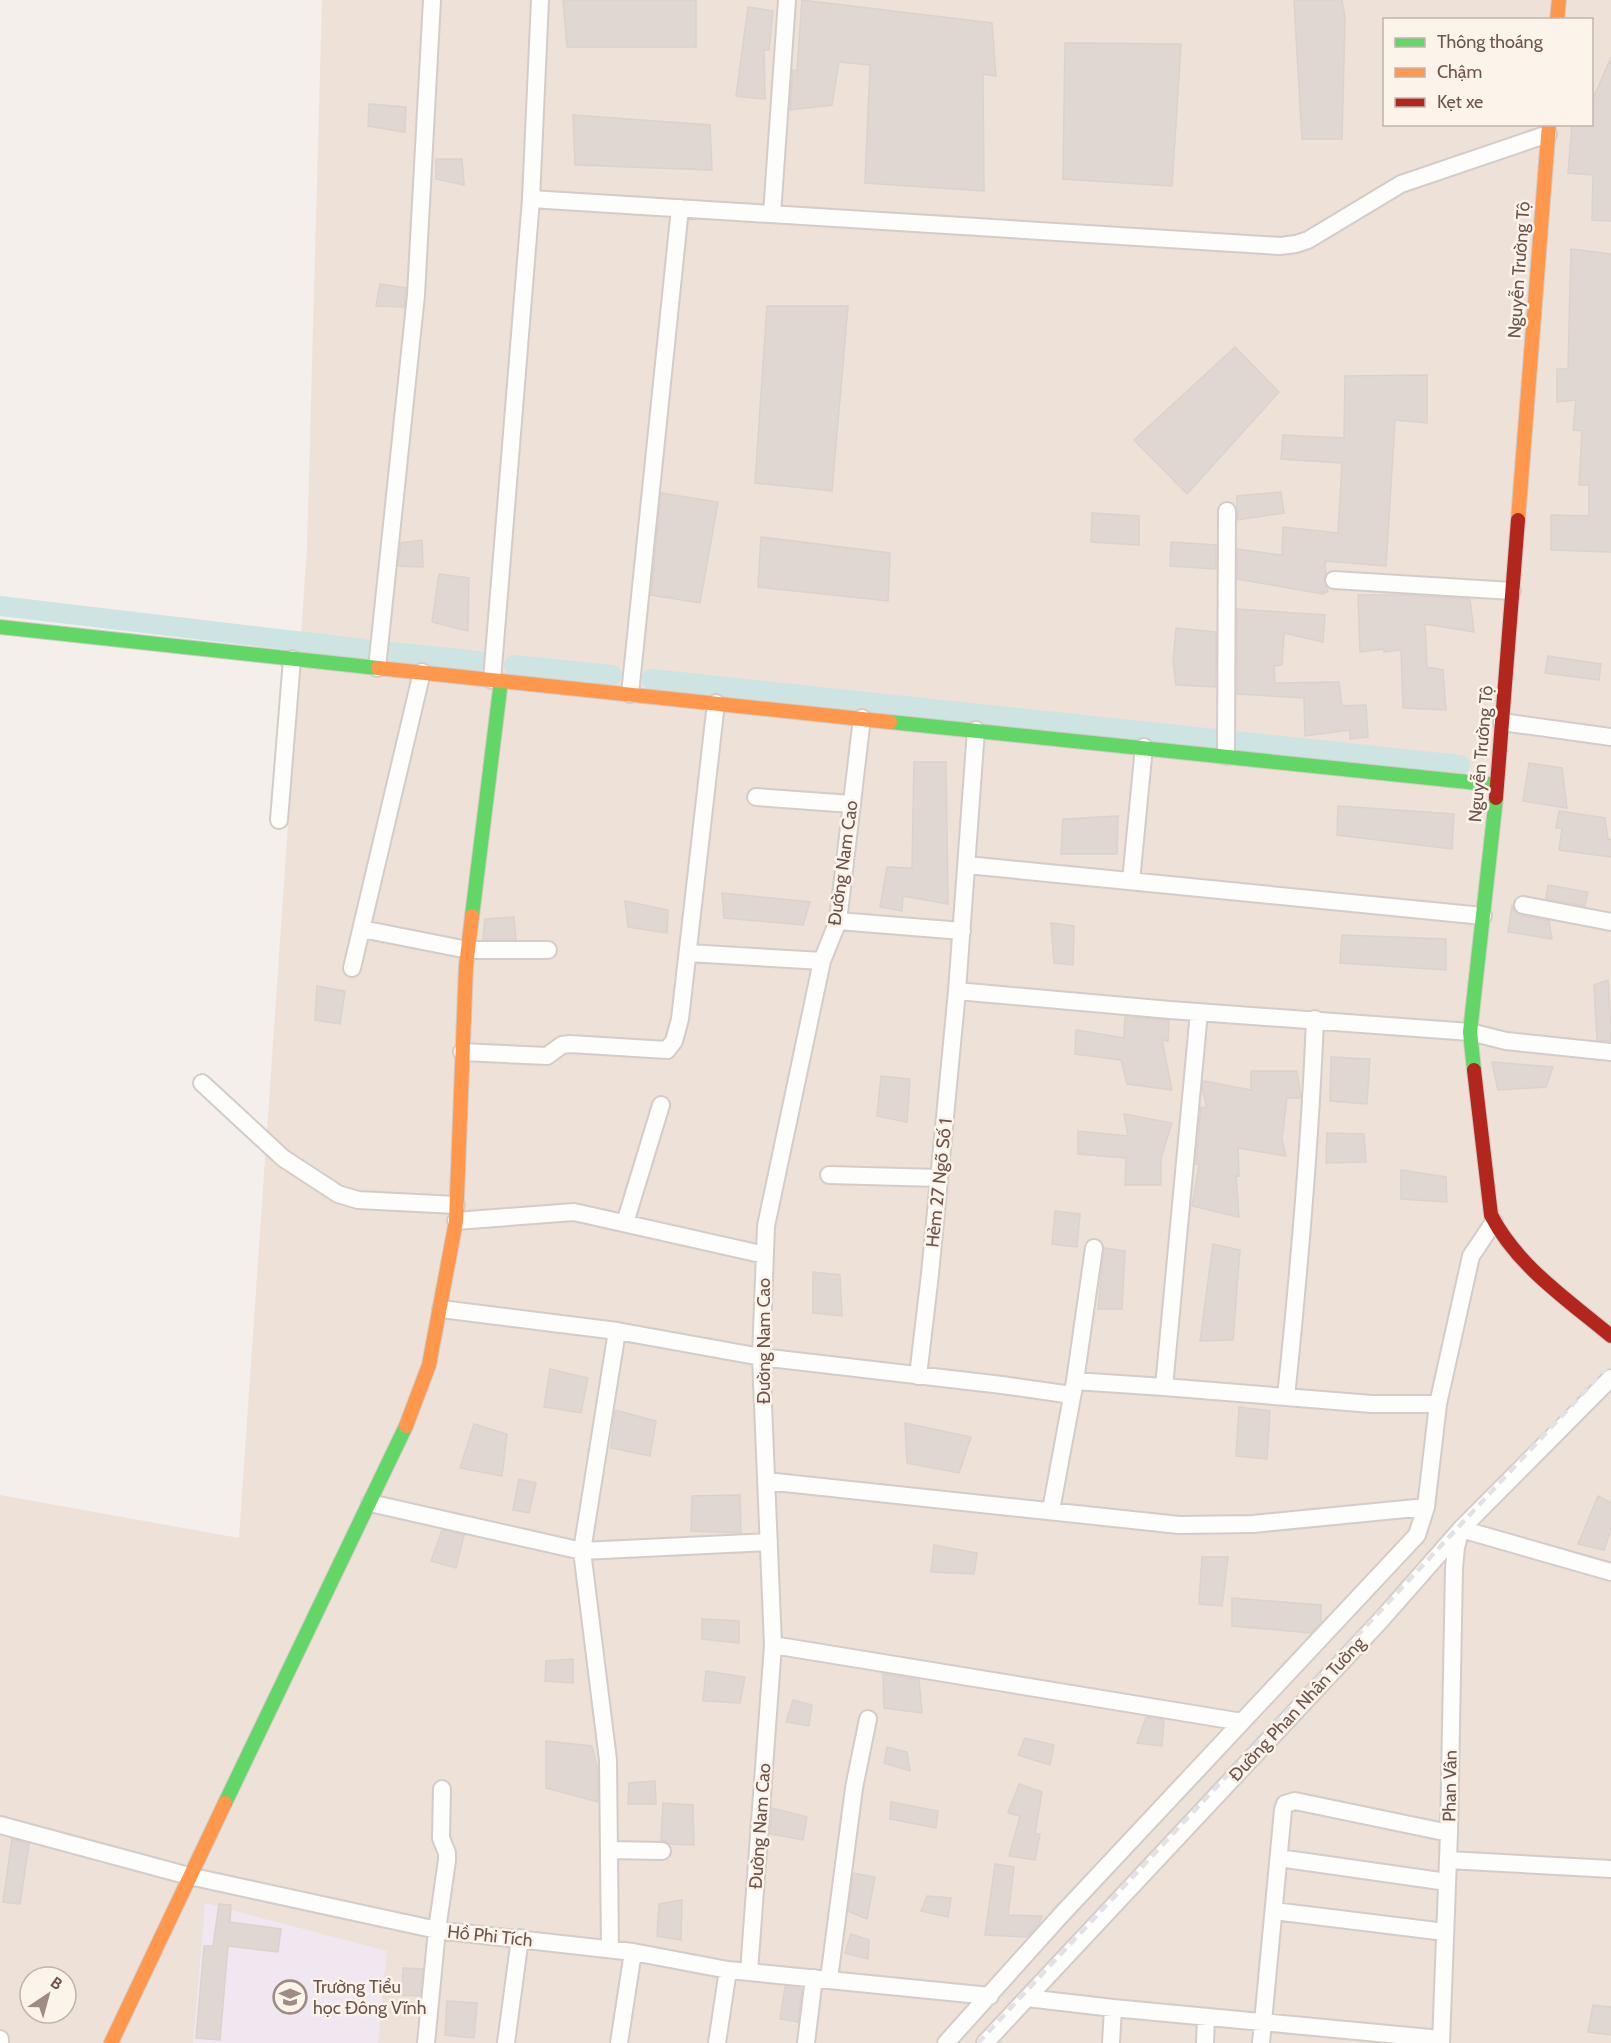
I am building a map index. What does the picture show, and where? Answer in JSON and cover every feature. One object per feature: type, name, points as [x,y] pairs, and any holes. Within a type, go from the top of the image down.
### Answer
[{"type":"street","points":[[377,668],[416,295],[432,0]]},
{"type":"street","points":[[111,2043],[408,1422],[429,1365],[441,1309],[456,1213],[468,950],[497,680],[531,199],[540,0]]},
{"type":"street","points":[[772,214],[787,0]]},
{"type":"street","points":[[1557,18],[1559,0]]},
{"type":"street","points":[[531,199],[1280,246],[1308,240],[1401,184],[1549,129]]},
{"type":"street","name":"Nguyễn Trường Tộ","points":[[1549,129],[1497,784],[1470,1032],[1491,1215],[1494,1222],[1509,1244],[1535,1271],[1611,1336]]},
{"type":"street","points":[[630,694],[680,208]]},
{"type":"street","points":[[1226,756],[1227,511]]},
{"type":"street","points":[[1334,580],[1512,591]]},
{"type":"street","points":[[0,627],[1497,784]]},
{"type":"street","points":[[279,820],[292,659]]},
{"type":"street","points":[[352,968],[422,672]]},
{"type":"street","points":[[462,1052],[547,1056],[562,1045],[570,1044],[667,1050],[674,1041],[680,1019],[716,703]]},
{"type":"street","name":"Đường Nam Cao","points":[[749,1972],[773,1645],[761,1357],[766,1227],[822,961],[838,921],[862,718]]},
{"type":"street","points":[[1502,722],[1611,737]]},
{"type":"street","name":"Hẻm 27 Ngõ Số 1","points":[[918,1376],[957,991],[976,730]]},
{"type":"street","points":[[1131,881],[1144,747]]},
{"type":"street","points":[[756,797],[851,804]]},
{"type":"street","points":[[967,865],[1483,916]]},
{"type":"street","points":[[1523,905],[1611,922]]},
{"type":"street","points":[[838,921],[962,931]]},
{"type":"street","points":[[362,929],[468,950],[548,950]]},
{"type":"street","points":[[688,953],[822,961]]},
{"type":"street","points":[[957,991],[1470,1032],[1506,1041],[1611,1052]]},
{"type":"street","points":[[1164,1387],[1199,1012]]},
{"type":"street","points":[[1286,1397],[1304,1222],[1315,1019]]},
{"type":"street","points":[[202,1083],[283,1158],[338,1194],[358,1200],[456,1213],[574,1212],[765,1255]]},
{"type":"street","points":[[625,1223],[661,1104]]},
{"type":"street","points":[[829,1175],[939,1178]]},
{"type":"street","points":[[946,2043],[1070,1905],[1408,1545],[1422,1525],[1438,1404],[1471,1256],[1494,1222]]},
{"type":"street","points":[[1051,1510],[1074,1388],[1094,1248]]},
{"type":"street","points":[[441,1309],[617,1331],[761,1357],[1002,1385],[1074,1388],[1164,1387],[1372,1404],[1438,1404]]},
{"type":"street","points":[[610,1949],[608,1760],[582,1551],[617,1331]]},
{"type":"street","name":"Đường Phan Nhân Tường","points":[[985,2043],[1381,1620],[1461,1529],[1611,1378]]},
{"type":"street","points":[[766,1480],[1189,1524],[1253,1524],[1426,1507]]},
{"type":"street","points":[[370,1503],[582,1551],[769,1542]]},
{"type":"street","points":[[1461,1529],[1611,1572]]},
{"type":"street","name":"Phan Vân","points":[[1441,2041],[1449,1833],[1454,1568],[1461,1529]]},
{"type":"street","points":[[773,1645],[1242,1722]]},
{"type":"street","points":[[806,2043],[821,1978],[868,1719]]},
{"type":"street","points":[[426,2043],[437,1930],[447,1860],[447,1853],[441,1838],[442,1788]]},
{"type":"street","points":[[1261,2043],[1285,1804],[1295,1801],[1449,1833]]},
{"type":"street","name":"Hồ Phi Tích","points":[[0,1825],[189,1876],[437,1930],[633,1952],[728,1970],[990,1996]]},
{"type":"street","points":[[609,1850],[662,1851]]},
{"type":"street","points":[[1279,1858],[1447,1882]]},
{"type":"street","points":[[1448,1860],[1611,1869]]},
{"type":"street","points":[[1274,1911],[1445,1932]]},
{"type":"street","points":[[506,2043],[520,1938]]},
{"type":"street","points":[[619,2043],[633,1952]]},
{"type":"street","points":[[717,2043],[728,1970]]},
{"type":"street","points":[[1026,1998],[1441,2041]]},
{"type":"street","points":[[1111,2043],[1113,2008]]},
{"type":"street","points":[[1205,2043],[1206,2017]]},
{"type":"shaded area","points":[[322,0],[1611,0],[1611,2043],[0,2043],[0,1495],[239,1538],[307,548]]},
{"type":"shaded area","name":"Trường Tiểu học Đông Vĩnh","points":[[205,1903],[387,1951],[378,2043],[193,2043]]},
{"type":"building","points":[[563,0],[696,0],[696,47],[567,47]]},
{"type":"building","points":[[802,0],[992,23],[996,76],[983,74],[984,191],[865,183],[870,65],[839,62],[832,105],[790,110],[793,70],[797,71]]},
{"type":"building","points":[[1294,0],[1342,0],[1345,18],[1342,139],[1302,139]]},
{"type":"building","points":[[748,7],[773,11],[769,50],[764,50],[765,99],[736,96]]},
{"type":"building","points":[[1065,43],[1181,44],[1172,186],[1063,179]]},
{"type":"building","points":[[1611,57],[1611,221],[1592,220],[1593,175],[1568,173],[1572,126],[1593,126],[1593,99]]},
{"type":"building","points":[[369,104],[406,107],[405,132],[368,126]]},
{"type":"building","points":[[573,115],[710,125],[712,170],[575,165]]},
{"type":"building","points":[[436,159],[462,159],[464,185],[436,179]]},
{"type":"building","points":[[1571,249],[1611,254],[1611,552],[1551,550],[1551,515],[1589,516],[1589,485],[1579,485],[1582,431],[1573,430],[1576,400],[1557,402],[1557,369],[1568,369]]},
{"type":"building","points":[[380,284],[406,288],[404,307],[376,306]]},
{"type":"building","points":[[767,306],[848,306],[832,491],[755,483]]},
{"type":"building","points":[[1235,347],[1279,392],[1187,494],[1134,440]]},
{"type":"building","points":[[1427,375],[1427,423],[1395,420],[1386,566],[1325,561],[1324,580],[1328,592],[1324,594],[1237,579],[1237,549],[1282,555],[1283,527],[1338,533],[1342,463],[1281,459],[1283,435],[1344,438],[1345,376]]},
{"type":"building","points":[[1281,492],[1284,513],[1237,520],[1237,496]]},
{"type":"building","points":[[661,493],[718,502],[700,603],[651,595]]},
{"type":"building","points":[[1092,513],[1139,516],[1139,545],[1091,542]]},
{"type":"building","points":[[761,537],[890,553],[888,601],[758,587]]},
{"type":"building","points":[[422,540],[423,567],[398,566],[401,543]]},
{"type":"building","points":[[1171,542],[1216,545],[1216,569],[1170,566]]},
{"type":"building","points":[[439,574],[469,578],[468,631],[432,622]]},
{"type":"building","points":[[1358,595],[1470,599],[1474,632],[1425,624],[1427,667],[1443,670],[1446,710],[1403,708],[1401,650],[1384,652],[1384,649],[1360,652]]},
{"type":"building","points":[[1237,609],[1325,615],[1323,642],[1284,633],[1282,665],[1274,666],[1275,683],[1339,682],[1342,706],[1366,705],[1368,737],[1350,739],[1350,730],[1305,736],[1304,698],[1237,694]]},
{"type":"building","points":[[1176,628],[1216,632],[1216,687],[1176,685],[1173,661]]},
{"type":"building","points":[[1548,656],[1601,664],[1599,680],[1545,673]]},
{"type":"building","points":[[914,762],[946,762],[948,904],[903,896],[902,911],[880,907],[887,867],[912,868]]},
{"type":"building","points":[[1529,763],[1562,768],[1567,808],[1523,801]]},
{"type":"building","points":[[1338,806],[1454,814],[1452,849],[1337,835]]},
{"type":"building","points":[[1559,811],[1605,818],[1608,839],[1611,840],[1611,857],[1559,850],[1562,828],[1556,828]]},
{"type":"building","points":[[1118,816],[1117,854],[1061,854],[1063,819]]},
{"type":"building","points":[[1548,885],[1588,892],[1585,906],[1546,899]]},
{"type":"building","points":[[722,893],[810,902],[803,925],[724,918]]},
{"type":"building","points":[[625,901],[668,910],[667,933],[628,927]]},
{"type":"building","points":[[1512,906],[1520,915],[1549,921],[1552,939],[1508,932]]},
{"type":"building","points":[[514,917],[516,939],[483,939],[485,919]]},
{"type":"building","points":[[1051,923],[1074,926],[1073,965],[1054,963]]},
{"type":"building","points":[[1342,935],[1446,939],[1446,970],[1340,963]]},
{"type":"building","points":[[1608,980],[1610,1041],[1597,1040],[1594,985]]},
{"type":"building","points":[[317,986],[345,991],[340,1024],[315,1020]]},
{"type":"building","points":[[1125,1017],[1169,1020],[1168,1041],[1162,1040],[1172,1090],[1127,1084],[1121,1060],[1075,1054],[1076,1030],[1124,1038]]},
{"type":"building","points":[[1331,1057],[1370,1059],[1367,1104],[1330,1101]]},
{"type":"building","points":[[1492,1062],[1553,1067],[1546,1087],[1498,1090]]},
{"type":"building","points":[[1251,1071],[1297,1071],[1301,1098],[1287,1098],[1282,1139],[1286,1156],[1238,1148],[1239,1176],[1236,1175],[1239,1217],[1192,1206],[1199,1165],[1196,1164],[1201,1107],[1207,1108],[1202,1088],[1203,1081],[1251,1090]]},
{"type":"building","points":[[881,1076],[910,1079],[907,1122],[877,1116]]},
{"type":"building","points":[[1124,1114],[1172,1123],[1161,1158],[1161,1185],[1125,1185],[1126,1158],[1078,1154],[1078,1131],[1128,1136]]},
{"type":"building","points":[[1327,1133],[1364,1134],[1366,1162],[1326,1163]]},
{"type":"building","points":[[1401,1170],[1446,1177],[1447,1202],[1401,1199]]},
{"type":"building","points":[[1055,1211],[1080,1214],[1077,1247],[1052,1244]]},
{"type":"building","points":[[1213,1244],[1240,1250],[1233,1340],[1200,1341]]},
{"type":"building","points":[[1104,1248],[1125,1251],[1122,1309],[1098,1309]]},
{"type":"building","points":[[813,1272],[840,1275],[842,1316],[813,1313]]},
{"type":"building","points":[[550,1369],[588,1378],[581,1413],[544,1407]]},
{"type":"building","points":[[1239,1407],[1270,1411],[1267,1459],[1236,1456]]},
{"type":"building","points":[[615,1410],[656,1421],[650,1456],[611,1448]]},
{"type":"building","points":[[905,1423],[971,1437],[959,1473],[907,1463]]},
{"type":"building","points":[[474,1424],[507,1434],[502,1476],[460,1468]]},
{"type":"building","points":[[519,1479],[536,1483],[529,1513],[513,1510]]},
{"type":"building","points":[[740,1495],[741,1533],[691,1531],[692,1496]]},
{"type":"building","points":[[1598,1496],[1611,1503],[1611,1530],[1604,1550],[1578,1544]]},
{"type":"building","points":[[442,1530],[464,1535],[456,1568],[431,1561]]},
{"type":"building","points":[[934,1545],[977,1553],[974,1574],[931,1572]]},
{"type":"building","points":[[1202,1557],[1228,1557],[1222,1606],[1199,1604]]},
{"type":"building","points":[[1232,1598],[1321,1605],[1321,1623],[1311,1633],[1232,1626]]},
{"type":"building","points":[[702,1619],[739,1621],[739,1643],[702,1639]]},
{"type":"building","points":[[573,1659],[573,1683],[545,1681],[546,1661]]},
{"type":"building","points":[[706,1671],[745,1677],[740,1703],[703,1701]]},
{"type":"building","points":[[883,1674],[919,1680],[922,1713],[884,1708]]},
{"type":"building","points":[[793,1700],[812,1705],[809,1726],[786,1722]]},
{"type":"building","points":[[1146,1717],[1164,1720],[1162,1746],[1137,1743]]},
{"type":"building","points":[[1025,1738],[1054,1745],[1050,1765],[1018,1755]]},
{"type":"building","points":[[546,1741],[592,1746],[598,1771],[598,1802],[546,1788]]},
{"type":"building","points":[[887,1747],[907,1752],[910,1771],[884,1763]]},
{"type":"building","points":[[655,1781],[656,1804],[628,1804],[629,1783]]},
{"type":"building","points":[[1019,1784],[1042,1792],[1035,1834],[1040,1834],[1035,1860],[1009,1856],[1020,1816],[1008,1813]]},
{"type":"building","points":[[891,1802],[938,1811],[936,1828],[890,1819]]},
{"type":"building","points":[[663,1803],[693,1805],[694,1845],[670,1844],[661,1840]]},
{"type":"building","points":[[772,1808],[807,1817],[803,1840],[770,1834]]},
{"type":"building","points":[[12,1839],[29,1844],[20,1904],[3,1902]]},
{"type":"building","points":[[995,1864],[1014,1867],[1008,1915],[1042,1916],[1040,1922],[1027,1937],[985,1935]]},
{"type":"building","points":[[853,1873],[875,1877],[867,1919],[848,1911]]},
{"type":"building","points":[[927,1896],[951,1898],[948,1917],[921,1911]]},
{"type":"building","points":[[682,1900],[681,1940],[657,1936],[659,1904]]},
{"type":"building","points":[[219,1904],[231,1905],[230,1922],[281,1929],[278,1952],[228,1946],[220,2040],[196,2038],[204,1946],[213,1946]]},
{"type":"building","points":[[851,1934],[869,1940],[868,1959],[845,1953]]},
{"type":"building","points":[[403,1968],[423,1969],[420,1996],[402,1995]]},
{"type":"building","points":[[785,1987],[802,1989],[798,2022],[780,2019]]},
{"type":"building","points":[[447,2001],[477,2003],[474,2038],[445,2035]]},
{"type":"building","points":[[1593,2005],[1611,2007],[1611,2035],[1588,2032]]},
{"type":"waterway","points":[[0,606],[364,649]]},
{"type":"waterway","points":[[392,652],[478,661]]},
{"type":"waterway","points":[[514,665],[612,675]]},
{"type":"waterway","points":[[651,679],[1460,765]]},
{"type":"railway","points":[[978,2043],[1611,1363]]},
{"type":"traffic: fast","points":[[0,627],[378,668]]},
{"type":"traffic: fast","points":[[472,916],[501,681]]},
{"type":"traffic: fast","points":[[890,722],[1497,785]]},
{"type":"traffic: fast","points":[[1474,1070],[1470,1032],[1496,798]]},
{"type":"traffic: fast","points":[[225,1803],[406,1426]]},
{"type":"traffic: slow","points":[[1557,18],[1559,0]]},
{"type":"traffic: slow","points":[[1518,520],[1549,126]]},
{"type":"traffic: slow","points":[[378,668],[890,722]]},
{"type":"traffic: slow","points":[[406,1426],[429,1365],[456,1221],[466,966],[472,916]]},
{"type":"traffic: slow","points":[[111,2043],[225,1803]]},
{"type":"traffic: jam","points":[[1496,798],[1518,520]]},
{"type":"traffic: jam","points":[[1474,1070],[1491,1215],[1502,1233],[1529,1266],[1611,1336]]},
{"type":"place","name":"Trường Tiểu học Đông Vĩnh","points":[[290,1997]]}]
